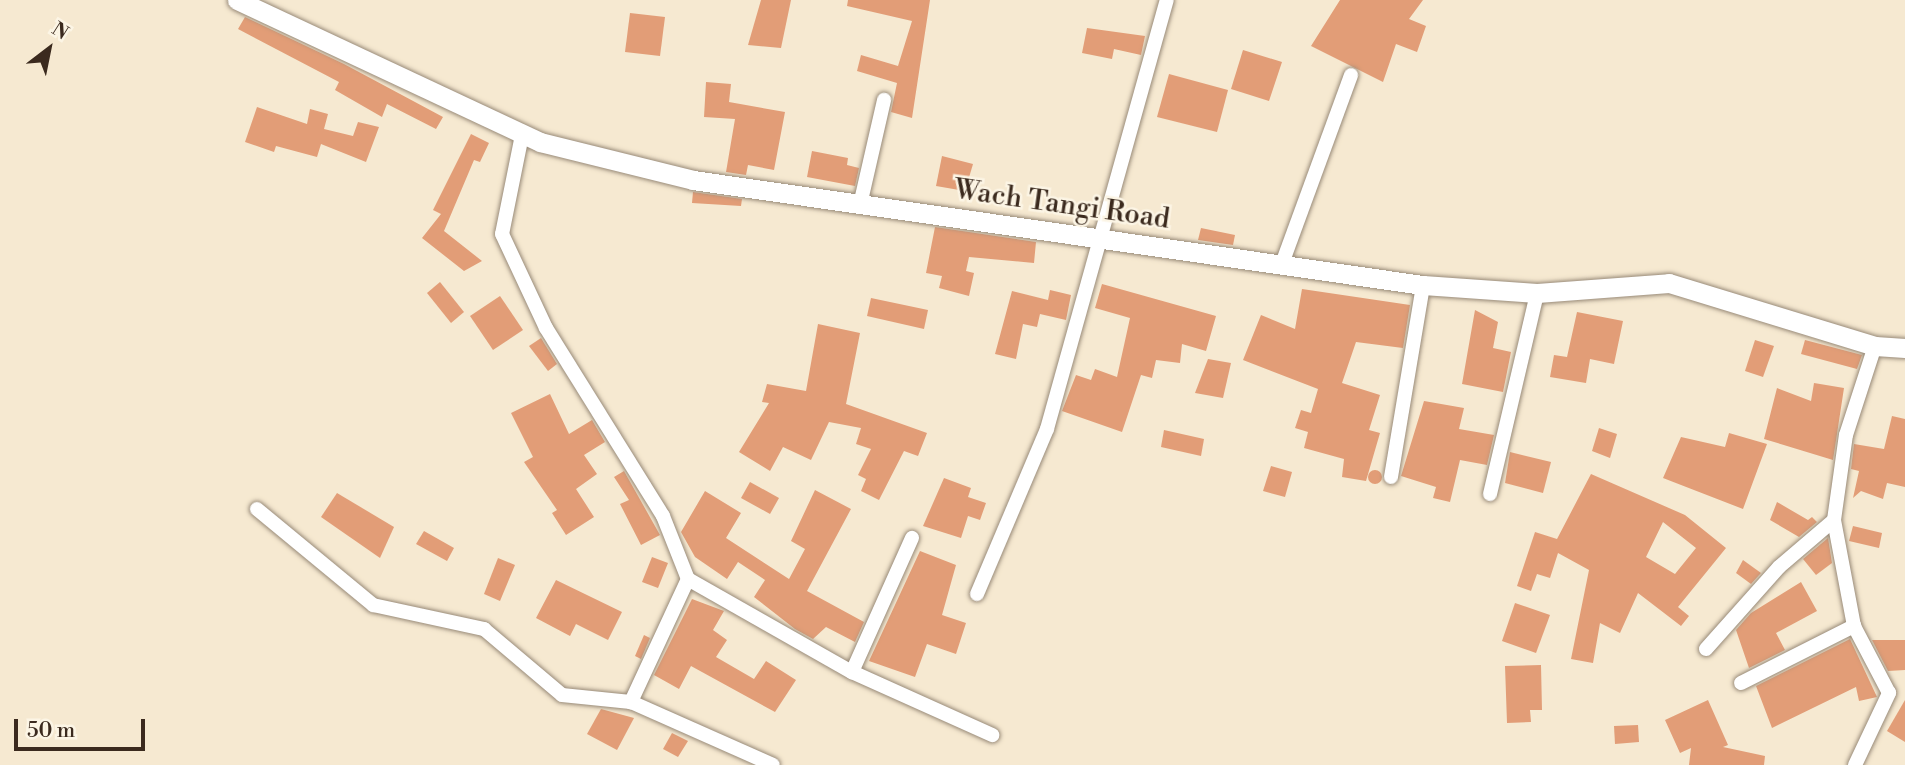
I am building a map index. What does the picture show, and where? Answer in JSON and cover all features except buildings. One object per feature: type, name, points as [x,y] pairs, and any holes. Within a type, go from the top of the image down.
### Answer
[{"type":"main road","name":"Wach Tangi Road","points":[[237,0],[522,135],[693,180],[1099,241],[1283,261],[1423,285],[1537,293],[1669,284],[1875,346],[1905,348]]},
{"type":"street","points":[[977,594],[1047,429],[1167,0]]},
{"type":"street","points":[[1283,261],[1350,75]]},
{"type":"street","points":[[860,205],[884,100]]},
{"type":"street","points":[[522,135],[502,234],[546,328],[663,516],[688,579],[852,673],[992,735]]},
{"type":"street","points":[[1391,477],[1423,285]]},
{"type":"street","points":[[1490,494],[1537,293]]},
{"type":"street","points":[[1855,765],[1889,694],[1854,626],[1834,520],[1846,435],[1875,346]]},
{"type":"street","points":[[257,509],[373,605],[484,629],[562,695],[631,702],[773,765]]},
{"type":"street","points":[[1706,649],[1779,567],[1834,520]]},
{"type":"street","points":[[852,673],[912,538]]},
{"type":"street","points":[[631,702],[688,579]]},
{"type":"street","points":[[1741,683],[1854,626]]}]
